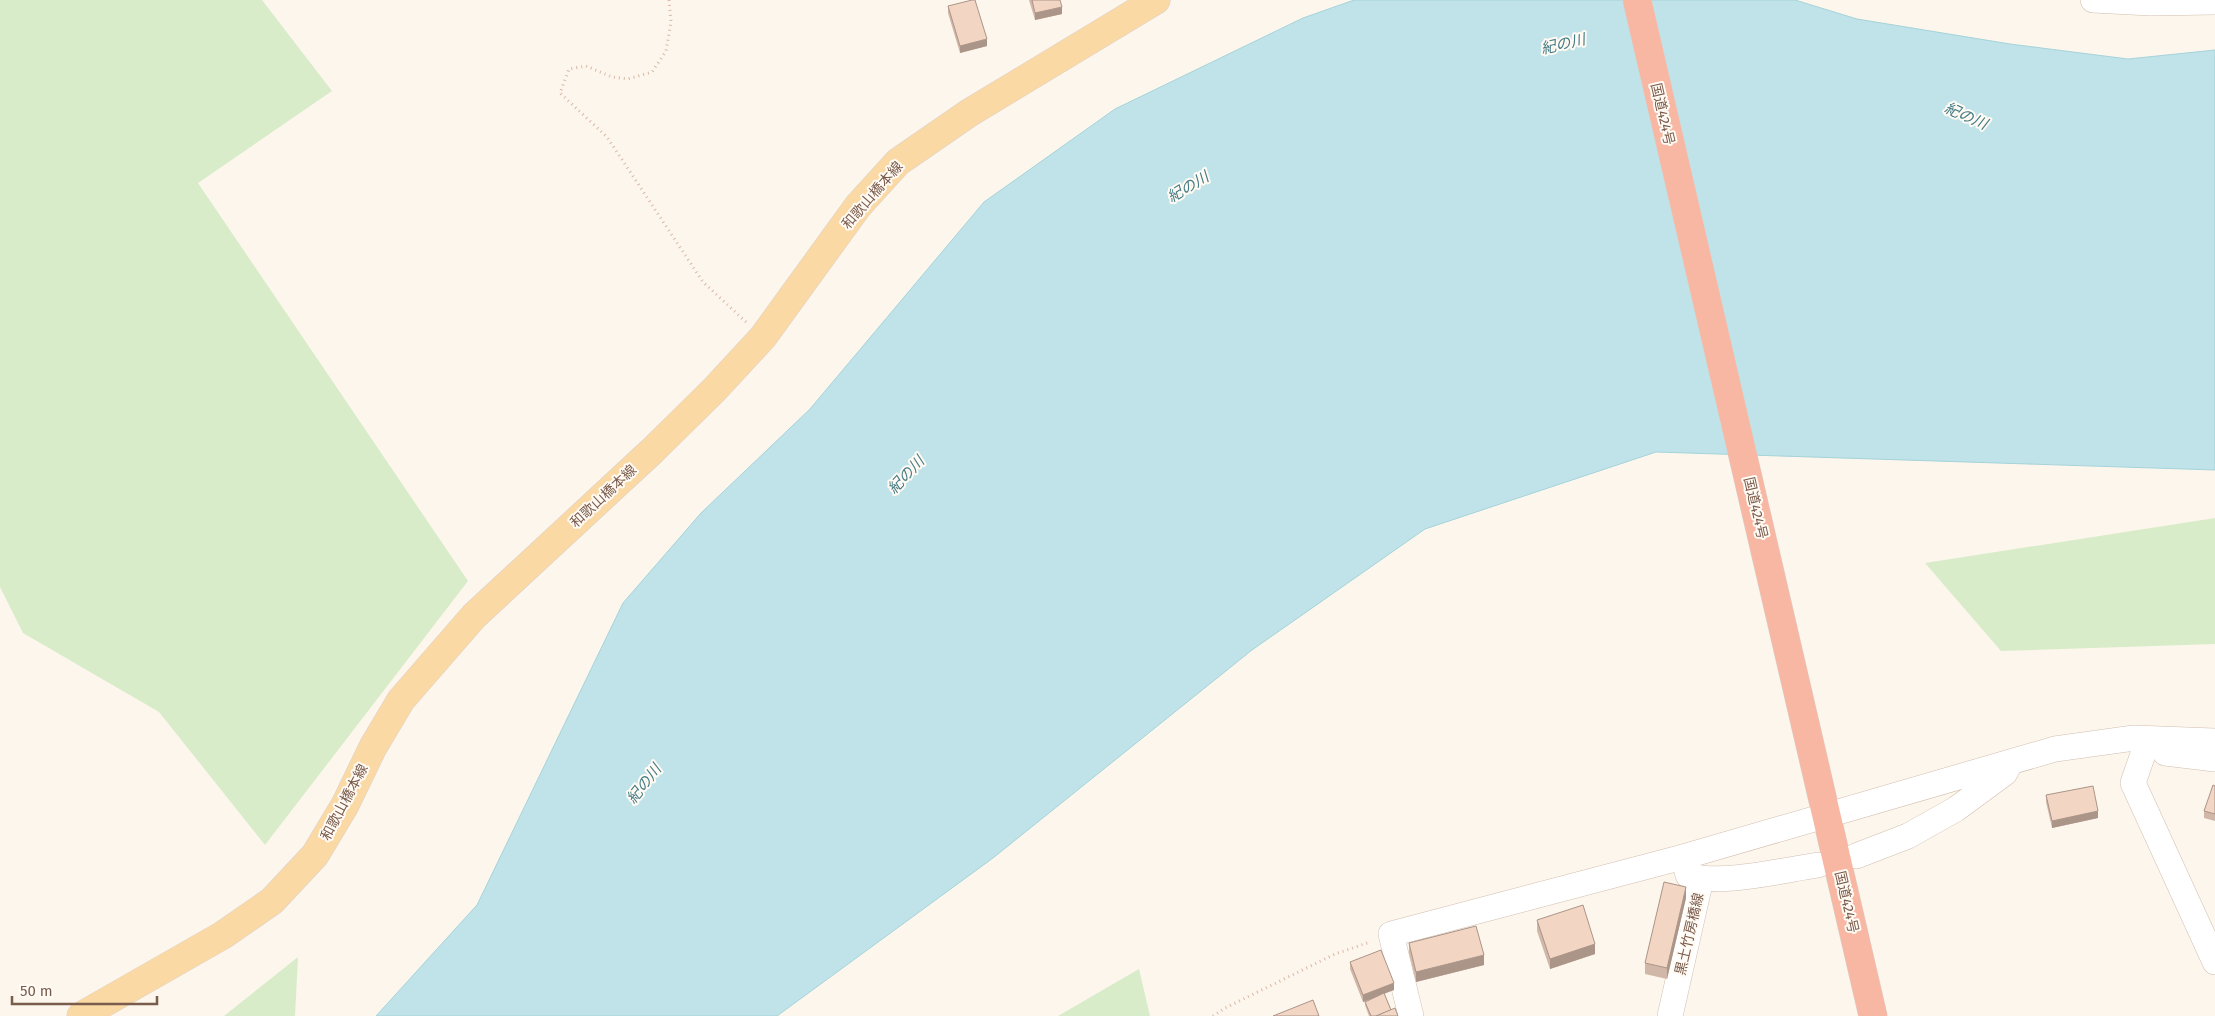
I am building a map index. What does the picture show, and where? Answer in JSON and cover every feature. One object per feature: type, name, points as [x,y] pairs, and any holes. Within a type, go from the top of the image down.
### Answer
[{"type":"highway","name":"国道424号","points":[[1637,0],[1873,1016]]},
{"type":"main road","name":"和歌山橋本線","points":[[81,1016],[223,935],[272,901],[315,855],[345,805],[378,739],[401,700],[474,616],[652,451],[763,338],[858,206],[898,162],[969,113],[1156,0]]},
{"type":"street","points":[[2105,0],[2150,3],[2215,2]]},
{"type":"street","points":[[1411,1016],[1392,934],[1683,857],[2054,749],[2134,738],[2215,741]]},
{"type":"street","points":[[2098,744],[2215,759]]},
{"type":"street","points":[[2144,751],[2134,783],[2215,962]]},
{"type":"street","points":[[1856,856],[1908,836],[1956,809],[2005,773],[2011,762]]},
{"type":"street","points":[[1683,857],[1688,875],[1701,880]]},
{"type":"street","name":"黒土竹房橋線","points":[[1670,1016],[1701,880],[1732,878],[1818,865]]},
{"type":"path","points":[[669,0],[671,22],[666,50],[652,72],[628,80],[612,77],[586,66],[569,69],[560,93],[607,137],[703,282],[763,338]]},
{"type":"path","points":[[1213,1016],[1225,1008],[1335,954],[1392,934]]},
{"type":"green space","points":[[0,0],[262,0],[332,91],[198,183],[468,581],[265,845],[159,712],[23,633],[0,587]]},
{"type":"green space","points":[[2215,518],[2215,644],[2001,651],[1925,563]]},
{"type":"green space","points":[[298,957],[295,1016],[224,1016]]},
{"type":"green space","points":[[1139,969],[1150,1016],[1058,1016]]},
{"type":"water","name":"紀の川","points":[[1354,0],[1795,0],[1857,19],[2010,44],[2128,59],[2215,50],[2215,470],[1656,452],[1425,529],[1252,650],[993,858],[777,1016],[376,1016],[477,905],[623,603],[701,513],[810,409],[984,202],[1115,109],[1303,18]]},
{"type":"building","points":[[975,0],[987,39],[960,46],[948,6]]},
{"type":"building","points":[[1032,0],[1060,0],[1062,7],[1035,13]]},
{"type":"building","points":[[2213,785],[2215,786],[2215,814],[2204,811]]},
{"type":"building","points":[[2093,786],[2098,811],[2052,821],[2046,795]]},
{"type":"building","points":[[1664,882],[1686,887],[1667,968],[1645,963]]},
{"type":"building","points":[[1583,905],[1595,944],[1550,959],[1537,920]]},
{"type":"building","points":[[1476,926],[1484,955],[1416,972],[1409,943]]},
{"type":"building","points":[[1381,950],[1394,983],[1363,995],[1350,962]]},
{"type":"building","points":[[1384,993],[1391,1010],[1371,1016],[1365,1002]]},
{"type":"building","points":[[1313,1000],[1319,1016],[1273,1016]]},
{"type":"building","points":[[1395,1008],[1398,1016],[1376,1016]]}]
